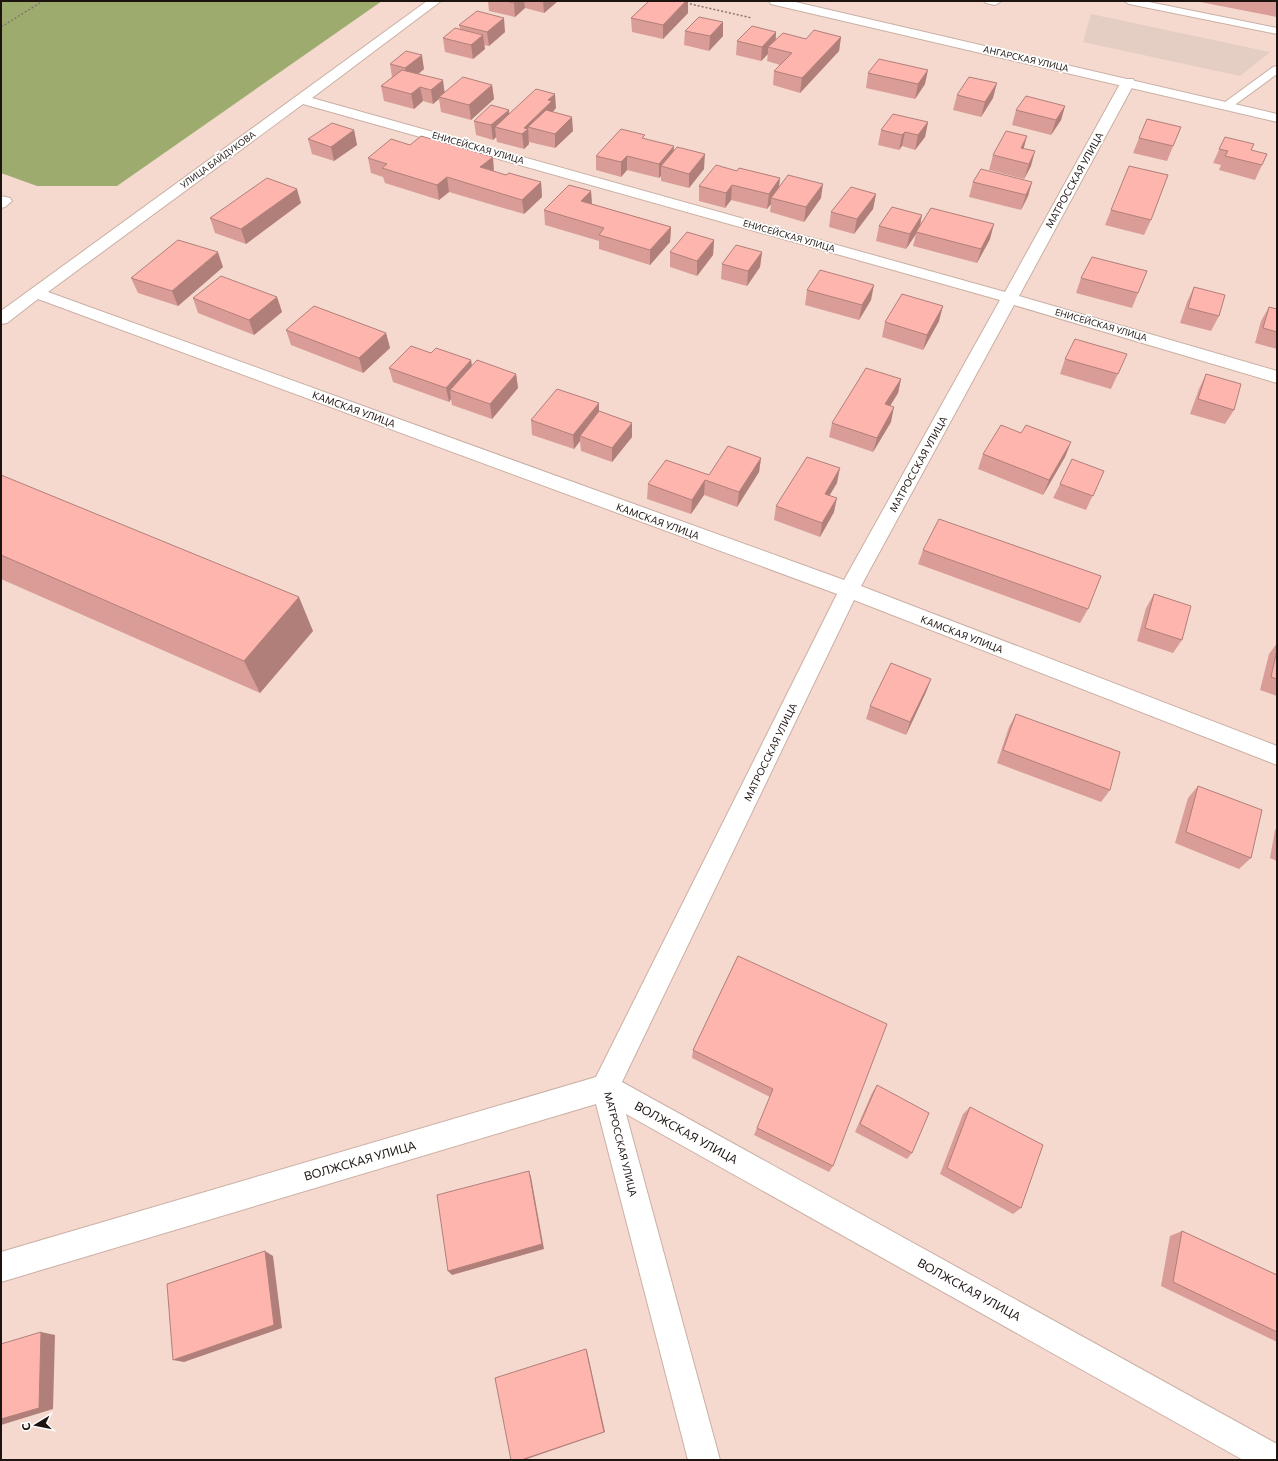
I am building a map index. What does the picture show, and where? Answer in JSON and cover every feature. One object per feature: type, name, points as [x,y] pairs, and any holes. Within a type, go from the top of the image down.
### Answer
[{"type":"street","name":"УЛИЦА БАЙДУКОВА","points":[[1,319],[435,1]]},
{"type":"street","name":"АНГАРСКАЯ УЛИЦА","points":[[775,1],[1128,82],[1225,107],[1277,118]]},
{"type":"street","name":"МАТРОССКАЯ УЛИЦА","points":[[704,1460],[605,1088],[849,590],[1128,82]]},
{"type":"street","name":"ЕНИСЕЙСКАЯ УЛИЦА","points":[[301,99],[1009,298],[1277,377]]},
{"type":"street","name":"КАМСКАЯ УЛИЦА","points":[[36,294],[849,590],[1277,756]]},
{"type":"street","name":"ВОЛЖСКАЯ УЛИЦА","points":[[1,1266],[605,1088],[1275,1460]]},
{"type":"lane","points":[[1129,1],[1277,31]]},
{"type":"lane","points":[[1225,107],[1277,69]]},
{"type":"lane","points":[[1,200],[6,201],[1,204]]},
{"type":"path","points":[[1,27],[44,1]]},
{"type":"shaded area","points":[[1091,14],[1270,52],[1240,76],[1083,42]]},
{"type":"green space","points":[[1,1],[382,1],[117,186],[37,186],[1,173]]},
{"type":"building","points":[[649,1],[686,1],[663,25],[631,18]]},
{"type":"building","points":[[477,11],[504,18],[487,32],[459,25]]},
{"type":"building","points":[[699,17],[723,22],[710,36],[685,31]]},
{"type":"building","points":[[752,26],[776,32],[762,47],[737,41]]},
{"type":"building","points":[[455,28],[483,35],[471,45],[443,38]]},
{"type":"building","points":[[814,30],[841,37],[802,78],[774,71],[792,53],[768,47],[783,33],[806,39]]},
{"type":"building","points":[[406,51],[422,55],[405,68],[390,64]]},
{"type":"building","points":[[879,59],[928,70],[918,84],[868,73]]},
{"type":"building","points":[[402,70],[443,80],[431,90],[420,87],[411,94],[381,86]]},
{"type":"building","points":[[463,77],[492,85],[469,105],[439,97]]},
{"type":"building","points":[[969,77],[997,83],[985,102],[957,95]]},
{"type":"building","points":[[536,89],[555,94],[548,100],[552,101],[524,128],[528,129],[522,134],[495,127]]},
{"type":"building","points":[[1026,96],[1065,106],[1056,120],[1016,110]]},
{"type":"building","points":[[491,105],[509,110],[491,125],[474,121]]},
{"type":"building","points":[[546,110],[572,117],[555,134],[528,127]]},
{"type":"building","points":[[893,114],[928,122],[918,135],[905,132],[902,135],[881,130]]},
{"type":"building","points":[[1147,119],[1181,127],[1173,146],[1139,138]]},
{"type":"building","points":[[332,123],[354,130],[331,147],[308,139]]},
{"type":"building","points":[[621,129],[645,135],[642,138],[674,146],[659,164],[627,156],[621,162],[596,156]]},
{"type":"building","points":[[1006,131],[1027,136],[1021,148],[1035,151],[1029,164],[993,155]]},
{"type":"building","points":[[421,136],[493,157],[480,167],[506,175],[509,173],[541,182],[522,200],[447,177],[437,185],[382,168],[387,164],[368,158],[391,139],[410,145]]},
{"type":"building","points":[[1225,137],[1254,144],[1251,150],[1267,154],[1262,165],[1225,156],[1228,151],[1219,149]]},
{"type":"building","points":[[677,147],[705,154],[689,174],[661,166]]},
{"type":"building","points":[[716,165],[737,171],[739,168],[780,178],[769,194],[732,185],[726,193],[699,186]]},
{"type":"building","points":[[1129,166],[1168,175],[1151,220],[1111,210]]},
{"type":"building","points":[[981,169],[1032,182],[1026,195],[973,182]]},
{"type":"building","points":[[788,175],[823,184],[806,207],[771,198]]},
{"type":"building","points":[[267,178],[297,189],[241,229],[210,218]]},
{"type":"building","points":[[569,185],[591,191],[581,201],[671,227],[650,250],[599,235],[604,228],[544,210]]},
{"type":"building","points":[[851,187],[876,194],[857,219],[831,212]]},
{"type":"building","points":[[892,207],[922,215],[910,234],[879,226]]},
{"type":"building","points":[[931,208],[994,224],[981,249],[916,232]]},
{"type":"building","points":[[687,232],[714,240],[697,261],[670,252]]},
{"type":"building","points":[[178,240],[218,252],[172,291],[131,278]]},
{"type":"building","points":[[736,245],[762,252],[748,271],[722,264]]},
{"type":"building","points":[[1092,257],[1147,271],[1138,293],[1081,278]]},
{"type":"building","points":[[820,270],[874,285],[862,305],[807,290]]},
{"type":"building","points":[[221,276],[277,297],[249,320],[193,298]]},
{"type":"building","points":[[1194,287],[1225,295],[1219,316],[1188,308]]},
{"type":"building","points":[[902,294],[943,306],[927,335],[885,322]]},
{"type":"building","points":[[314,306],[386,333],[359,358],[286,330]]},
{"type":"building","points":[[1269,307],[1277,309],[1277,332],[1263,328]]},
{"type":"building","points":[[1075,339],[1127,354],[1118,374],[1065,359]]},
{"type":"building","points":[[411,346],[431,353],[436,348],[471,360],[446,388],[389,368]]},
{"type":"building","points":[[477,360],[516,374],[490,404],[450,390]]},
{"type":"building","points":[[866,368],[901,379],[885,404],[894,407],[877,438],[832,423]]},
{"type":"building","points":[[1206,374],[1241,384],[1234,410],[1198,399]]},
{"type":"building","points":[[557,389],[599,403],[573,435],[531,420]]},
{"type":"building","points":[[599,411],[632,423],[612,448],[580,436]]},
{"type":"building","points":[[1001,425],[1021,433],[1026,425],[1071,442],[1049,480],[983,454]]},
{"type":"building","points":[[728,446],[761,458],[739,492],[705,480],[692,500],[648,484],[666,460],[709,475]]},
{"type":"building","points":[[807,457],[840,468],[825,494],[837,498],[822,523],[776,506]]},
{"type":"building","points":[[1072,459],[1104,471],[1093,496],[1060,484]]},
{"type":"building","points":[[1,475],[299,597],[244,661],[1,555]]},
{"type":"building","points":[[939,519],[1101,576],[1088,609],[923,550]]},
{"type":"building","points":[[1154,594],[1191,606],[1182,640],[1145,628]]},
{"type":"building","points":[[1277,650],[1277,679],[1271,677]]},
{"type":"building","points":[[891,663],[931,679],[910,722],[870,706]]},
{"type":"building","points":[[1016,714],[1120,752],[1110,790],[1003,750]]},
{"type":"building","points":[[1198,786],[1262,810],[1251,858],[1186,832]]},
{"type":"building","points":[[738,956],[887,1024],[833,1166],[757,1128],[773,1089],[693,1050]]},
{"type":"building","points":[[877,1085],[929,1113],[912,1153],[860,1124]]},
{"type":"building","points":[[970,1107],[1043,1145],[1021,1208],[947,1168]]},
{"type":"building","points":[[529,1171],[542,1244],[448,1271],[437,1195]]},
{"type":"building","points":[[1182,1231],[1277,1275],[1277,1332],[1173,1282]]},
{"type":"building","points":[[265,1251],[274,1325],[173,1360],[167,1284]]},
{"type":"building","points":[[41,1332],[39,1408],[1,1419],[1,1344]]},
{"type":"building","points":[[586,1349],[604,1432],[521,1460],[511,1460],[495,1378]]}]
